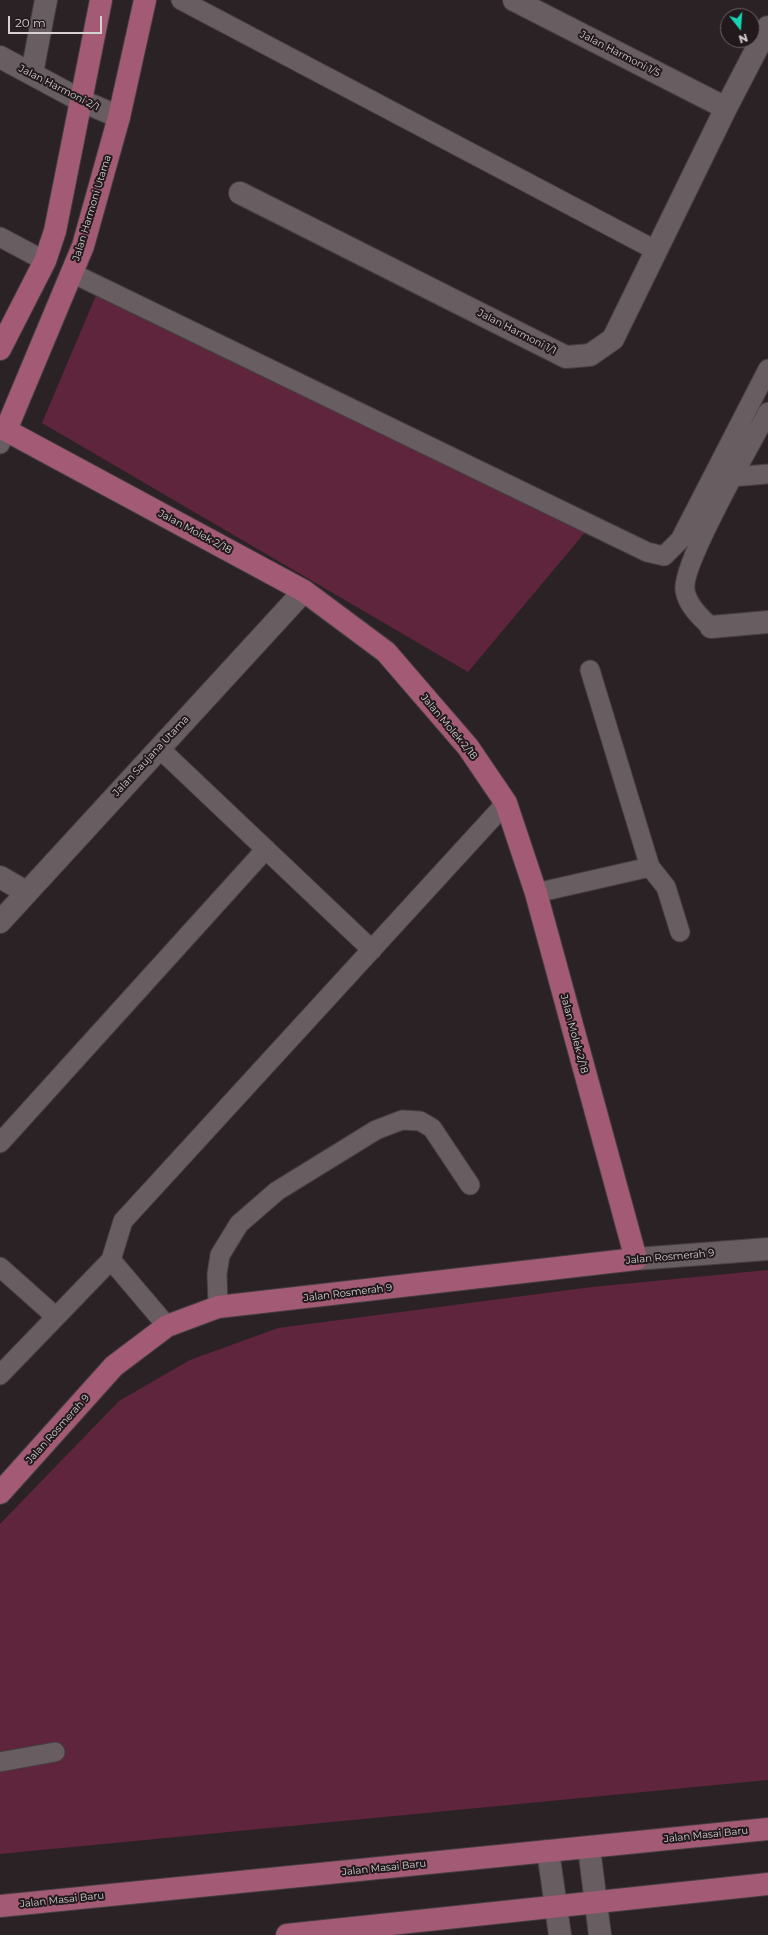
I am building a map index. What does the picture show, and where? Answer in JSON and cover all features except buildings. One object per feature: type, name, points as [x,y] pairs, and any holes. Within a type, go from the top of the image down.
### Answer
[{"type":"main road","points":[[0,349],[45,261],[54,231],[82,101],[101,0]]},
{"type":"main road","name":"Jalan Harmoni Utama","points":[[2,434],[82,246],[119,117],[145,0]]},
{"type":"main road","name":"Jalan Molek 2/18","points":[[2,434],[304,591],[386,652],[468,747],[506,803],[536,893],[636,1259]]},
{"type":"main road","name":"Jalan Rosmerah 9","points":[[0,1493],[114,1366],[167,1326],[218,1307],[636,1259]]},
{"type":"main road","name":"Jalan Masai Baru","points":[[0,1906],[768,1829]]},
{"type":"main road","points":[[287,1935],[556,1908],[596,1902],[768,1884]]},
{"type":"street","points":[[32,73],[46,0]]},
{"type":"street","name":"Jalan Harmoni 1/5","points":[[514,0],[726,108]]},
{"type":"street","name":"Jalan Harmoni 1/1","points":[[240,193],[566,357],[590,355],[613,339],[726,108],[768,27]]},
{"type":"street","name":"Jalan Harmoni 2/1","points":[[0,57],[82,101],[119,117]]},
{"type":"street","name":"Jalan Saujana Utama","points":[[0,922],[304,591]]},
{"type":"street","points":[[711,627],[768,622]]},
{"type":"street","points":[[0,877],[26,892]]},
{"type":"street","name":"Jalan Rosmerah 9","points":[[636,1259],[768,1249]]},
{"type":"street","points":[[589,1848],[600,1935]]},
{"type":"street","points":[[548,1851],[560,1935]]},
{"type":"lane","points":[[180,0],[657,251]]},
{"type":"lane","points":[[0,237],[45,261]]},
{"type":"lane","points":[[72,272],[647,552],[664,556],[680,540],[768,369]]},
{"type":"lane","points":[[711,627],[695,612],[685,590],[688,567],[732,477],[768,412]]},
{"type":"lane","points":[[732,477],[768,474]]},
{"type":"lane","points":[[590,670],[650,867],[666,887],[680,932]]},
{"type":"lane","points":[[159,748],[372,950]]},
{"type":"lane","points":[[0,1375],[55,1316],[111,1260],[122,1221],[506,803]]},
{"type":"lane","points":[[0,1143],[266,849]]},
{"type":"lane","points":[[536,893],[650,867]]},
{"type":"lane","points":[[218,1307],[217,1274],[220,1255],[239,1224],[277,1191],[376,1130],[402,1120],[420,1121],[432,1128],[470,1185]]},
{"type":"lane","points":[[111,1260],[167,1326]]},
{"type":"lane","points":[[0,1267],[55,1316]]},
{"type":"lane","points":[[0,1762],[55,1752]]},
{"type":"shaded area","points":[[97,293],[587,530],[468,672],[42,423]]},
{"type":"shaded area","points":[[768,1270],[768,1780],[0,1854],[0,1524],[119,1401],[190,1360],[278,1328],[592,1287]]}]
